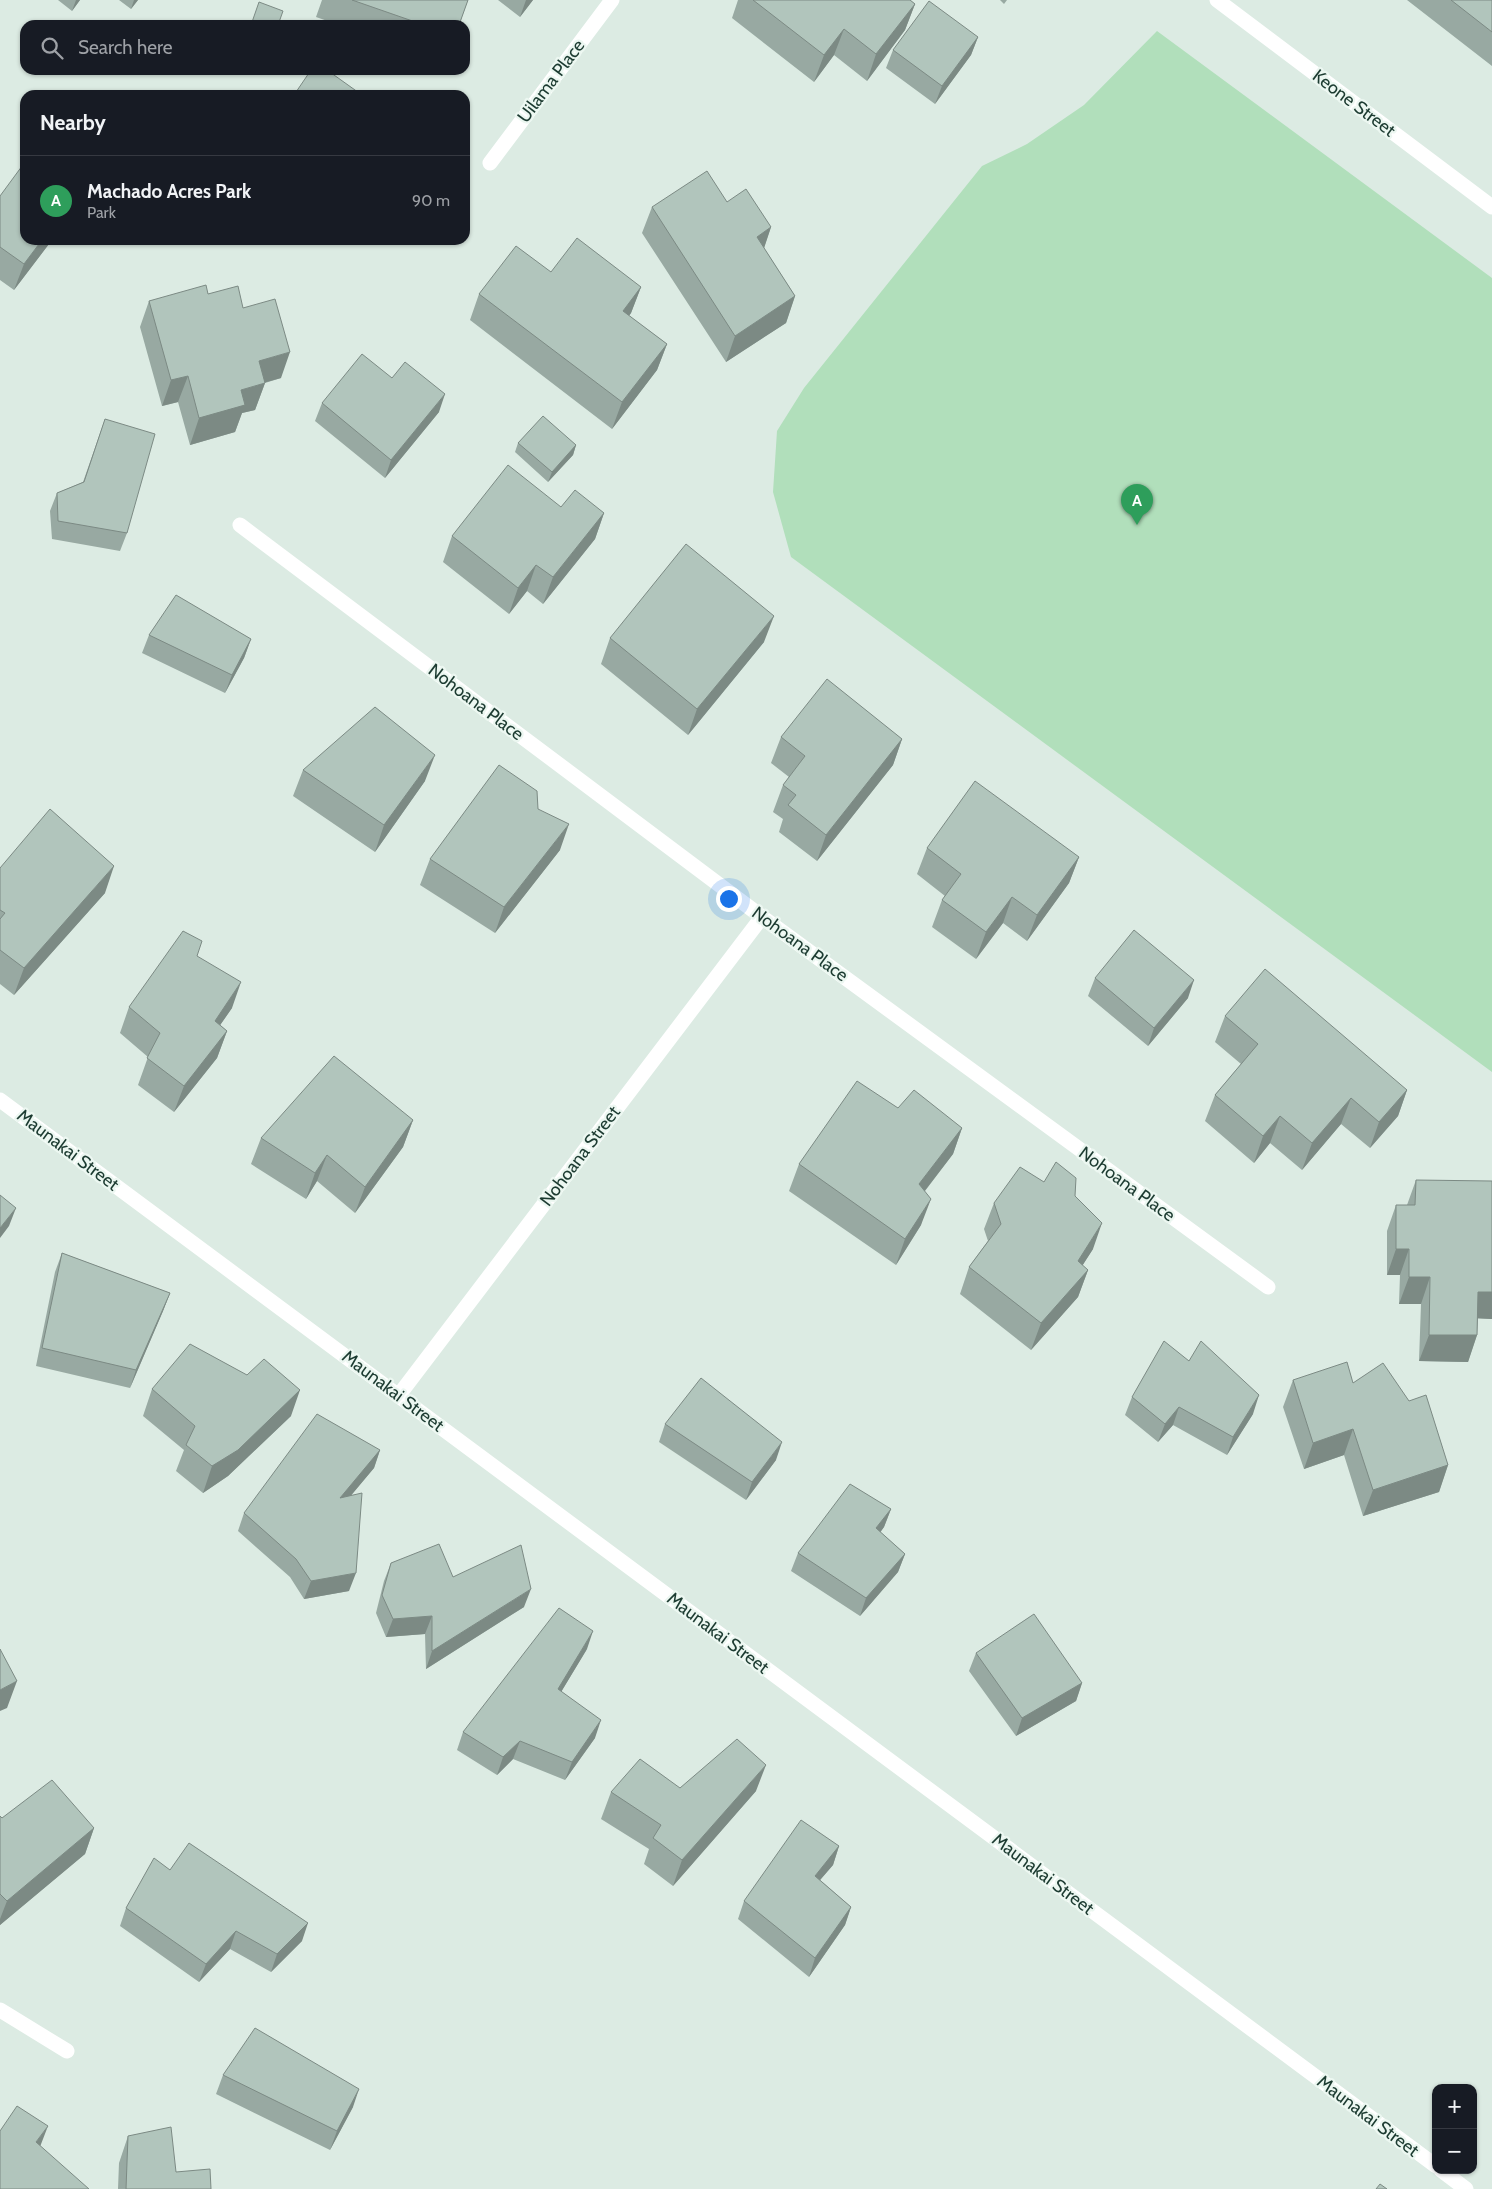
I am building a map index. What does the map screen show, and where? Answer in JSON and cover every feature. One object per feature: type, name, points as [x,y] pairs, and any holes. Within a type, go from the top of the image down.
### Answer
[{"type":"street","name":"Uilama Place","points":[[490,163],[612,0]]},
{"type":"street","name":"Keone Street","points":[[1217,0],[1491,205]]},
{"type":"street","name":"Nohoana Place","points":[[240,524],[762,917],[1268,1287]]},
{"type":"street","name":"Nohoana Street","points":[[399,1395],[762,917]]},
{"type":"street","name":"Maunakai Street","points":[[0,1100],[1432,2163]]},
{"type":"street","points":[[0,2010],[67,2051]]},
{"type":"street","points":[[1446,2174],[1466,2189]]},
{"type":"green space","points":[[1157,31],[1492,278],[1492,1072],[791,557],[773,492],[777,431],[804,388],[982,166],[1027,144],[1084,105]]},
{"type":"building","points":[[352,0],[468,0],[461,20],[410,20]]},
{"type":"building","points":[[753,0],[910,0],[915,4],[876,54],[844,29],[824,55]]},
{"type":"building","points":[[1451,0],[1492,0],[1492,32]]},
{"type":"building","points":[[929,1],[978,37],[942,86],[893,50]]},
{"type":"building","points":[[259,2],[283,11],[280,20],[253,20]]},
{"type":"building","points":[[308,75],[334,75],[355,90],[297,90]]},
{"type":"building","points":[[20,169],[20,245],[38,245],[24,264],[0,247],[0,196]]},
{"type":"building","points":[[707,171],[727,202],[746,189],[771,227],[757,237],[795,296],[735,336],[652,207]]},
{"type":"building","points":[[577,238],[641,287],[623,311],[667,344],[622,402],[479,294],[516,246],[551,272]]},
{"type":"building","points":[[206,285],[208,294],[238,286],[243,308],[275,299],[290,352],[259,361],[265,383],[241,390],[245,405],[199,418],[188,376],[171,380],[149,301]]},
{"type":"building","points":[[362,354],[392,378],[405,362],[445,394],[391,460],[322,403]]},
{"type":"building","points":[[543,416],[576,445],[552,472],[518,443]]},
{"type":"building","points":[[105,419],[155,434],[127,533],[58,521],[57,493],[84,482]]},
{"type":"building","points":[[508,465],[561,507],[575,490],[604,513],[553,577],[536,565],[518,588],[452,536]]},
{"type":"building","points":[[686,544],[774,616],[697,709],[610,638]]},
{"type":"building","points":[[176,595],[251,639],[232,675],[149,635]]},
{"type":"building","points":[[827,679],[902,739],[826,835],[788,805],[796,795],[783,785],[805,756],[781,737]]},
{"type":"building","points":[[375,707],[435,755],[384,825],[303,770]]},
{"type":"building","points":[[499,765],[537,791],[538,809],[569,824],[504,907],[430,859]]},
{"type":"building","points":[[975,781],[1079,857],[1037,915],[1012,897],[986,932],[942,900],[961,874],[927,848]]},
{"type":"building","points":[[50,809],[114,866],[24,968],[0,950],[0,919],[5,913],[0,910],[0,868]]},
{"type":"building","points":[[1134,930],[1194,980],[1154,1028],[1095,978]]},
{"type":"building","points":[[183,931],[202,941],[197,956],[241,982],[215,1021],[227,1031],[184,1086],[147,1058],[160,1033],[129,1007]]},
{"type":"building","points":[[1265,969],[1407,1090],[1379,1122],[1351,1098],[1312,1143],[1280,1116],[1263,1136],[1215,1095],[1258,1044],[1225,1016]]},
{"type":"building","points":[[334,1056],[413,1120],[365,1187],[327,1155],[315,1173],[261,1138]]},
{"type":"building","points":[[857,1081],[898,1108],[914,1090],[962,1128],[919,1184],[931,1199],[905,1239],[799,1164]]},
{"type":"building","points":[[1056,1162],[1076,1178],[1075,1196],[1102,1223],[1078,1261],[1088,1270],[1041,1323],[969,1267],[1001,1224],[994,1203],[1020,1167],[1044,1182]]},
{"type":"building","points":[[1416,1180],[1492,1181],[1492,1292],[1478,1292],[1477,1335],[1429,1335],[1430,1277],[1409,1277],[1409,1249],[1396,1249],[1396,1205],[1415,1205]]},
{"type":"building","points":[[0,1195],[16,1208],[0,1228]]},
{"type":"building","points":[[62,1253],[170,1293],[136,1370],[42,1348]]},
{"type":"building","points":[[1164,1341],[1189,1361],[1201,1341],[1259,1395],[1233,1437],[1179,1407],[1165,1424],[1132,1397]]},
{"type":"building","points":[[190,1344],[247,1375],[264,1359],[300,1390],[238,1450],[212,1466],[186,1445],[195,1426],[152,1389]]},
{"type":"building","points":[[1347,1362],[1353,1383],[1383,1363],[1409,1401],[1426,1395],[1448,1465],[1373,1490],[1353,1429],[1313,1443],[1293,1380]]},
{"type":"building","points":[[701,1378],[782,1442],[752,1482],[665,1424]]},
{"type":"building","points":[[317,1414],[380,1450],[340,1498],[362,1493],[356,1573],[311,1581],[296,1559],[244,1513]]},
{"type":"building","points":[[850,1484],[891,1509],[876,1528],[905,1554],[866,1598],[798,1553]]},
{"type":"building","points":[[439,1544],[453,1577],[521,1545],[531,1589],[432,1651],[432,1616],[393,1619],[382,1595],[391,1563]]},
{"type":"building","points":[[559,1608],[593,1631],[558,1689],[601,1720],[572,1762],[520,1741],[503,1757],[463,1732]]},
{"type":"building","points":[[1034,1614],[1082,1683],[1022,1718],[976,1653]]},
{"type":"building","points":[[0,1649],[17,1681],[0,1690]]},
{"type":"building","points":[[737,1739],[766,1765],[682,1860],[653,1838],[661,1825],[611,1792],[640,1759],[680,1788]]},
{"type":"building","points":[[52,1780],[94,1828],[7,1901],[0,1894],[0,1816],[2,1818]]},
{"type":"building","points":[[801,1820],[839,1846],[815,1876],[851,1907],[815,1958],[744,1901]]},
{"type":"building","points":[[189,1843],[308,1923],[277,1954],[236,1931],[206,1964],[126,1908],[154,1858],[170,1870]]},
{"type":"building","points":[[255,2028],[359,2089],[337,2131],[223,2075]]},
{"type":"building","points":[[17,2106],[48,2126],[36,2142],[89,2189],[0,2189],[0,2131]]},
{"type":"building","points":[[171,2127],[176,2172],[210,2169],[211,2189],[126,2189],[128,2136]]},
{"type":"building","points":[[1380,2184],[1387,2189],[1376,2189]]},
{"type":"place","name":"Machado Acres Park","points":[[1137,525]]}]
